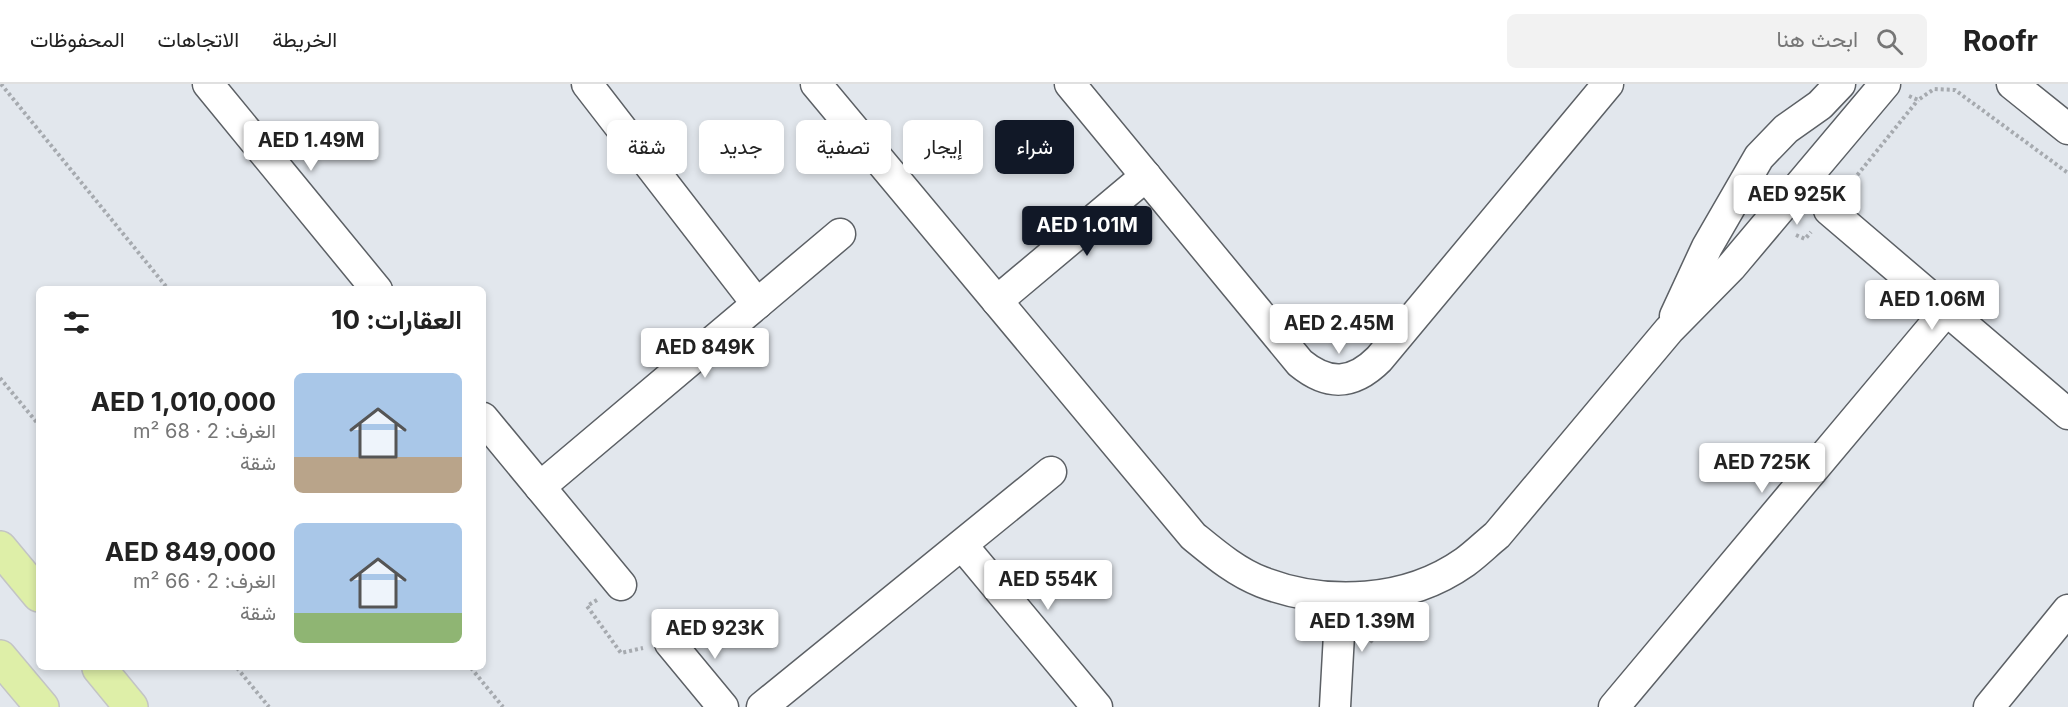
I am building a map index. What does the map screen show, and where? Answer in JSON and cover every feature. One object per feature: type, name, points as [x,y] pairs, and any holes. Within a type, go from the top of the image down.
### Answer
[{"type":"main road","points":[[0,548],[36,591]]},
{"type":"main road","points":[[0,657],[42,707]]},
{"type":"main road","points":[[101,670],[131,707]]},
{"type":"street","points":[[208,84],[374,286]]},
{"type":"street","points":[[587,84],[757,304]]},
{"type":"street","points":[[816,84],[1193,536],[1225,562],[1261,581],[1300,593],[1341,598],[1384,594],[1425,583],[1472,556],[1497,535],[1669,330],[1731,267],[1798,187],[1897,90]]},
{"type":"street","points":[[1070,84],[1300,363],[1326,378],[1341,380],[1355,377],[1369,369],[1379,359],[1608,84]]},
{"type":"street","points":[[1669,330],[1707,247],[1759,157],[1786,129],[1820,105],[1840,84]]},
{"type":"street","points":[[2012,84],[2068,129]]},
{"type":"street","points":[[1759,157],[1798,187]]},
{"type":"street","points":[[997,301],[1146,176]]},
{"type":"street","points":[[1828,210],[2068,414]]},
{"type":"street","points":[[540,487],[840,234]]},
{"type":"street","points":[[1614,707],[1946,311]]},
{"type":"street","points":[[486,422],[621,585]]},
{"type":"street","points":[[762,707],[1051,472]]},
{"type":"street","points":[[962,545],[1097,707]]},
{"type":"street","points":[[1335,707],[1341,598]]},
{"type":"street","points":[[1989,707],[2068,610]]},
{"type":"street","points":[[670,643],[723,707]]},
{"type":"path","points":[[1,84],[166,286]]},
{"type":"path","points":[[1787,231],[1805,239],[1918,100],[1934,89],[1955,90],[2068,173]]},
{"type":"path","points":[[1897,90],[1918,100]]},
{"type":"path","points":[[2061,167],[2068,160]]},
{"type":"path","points":[[0,378],[36,421]]},
{"type":"path","points":[[621,585],[587,606],[621,652],[670,643]]},
{"type":"path","points":[[239,670],[269,707]]},
{"type":"path","points":[[473,670],[503,707]]}]
